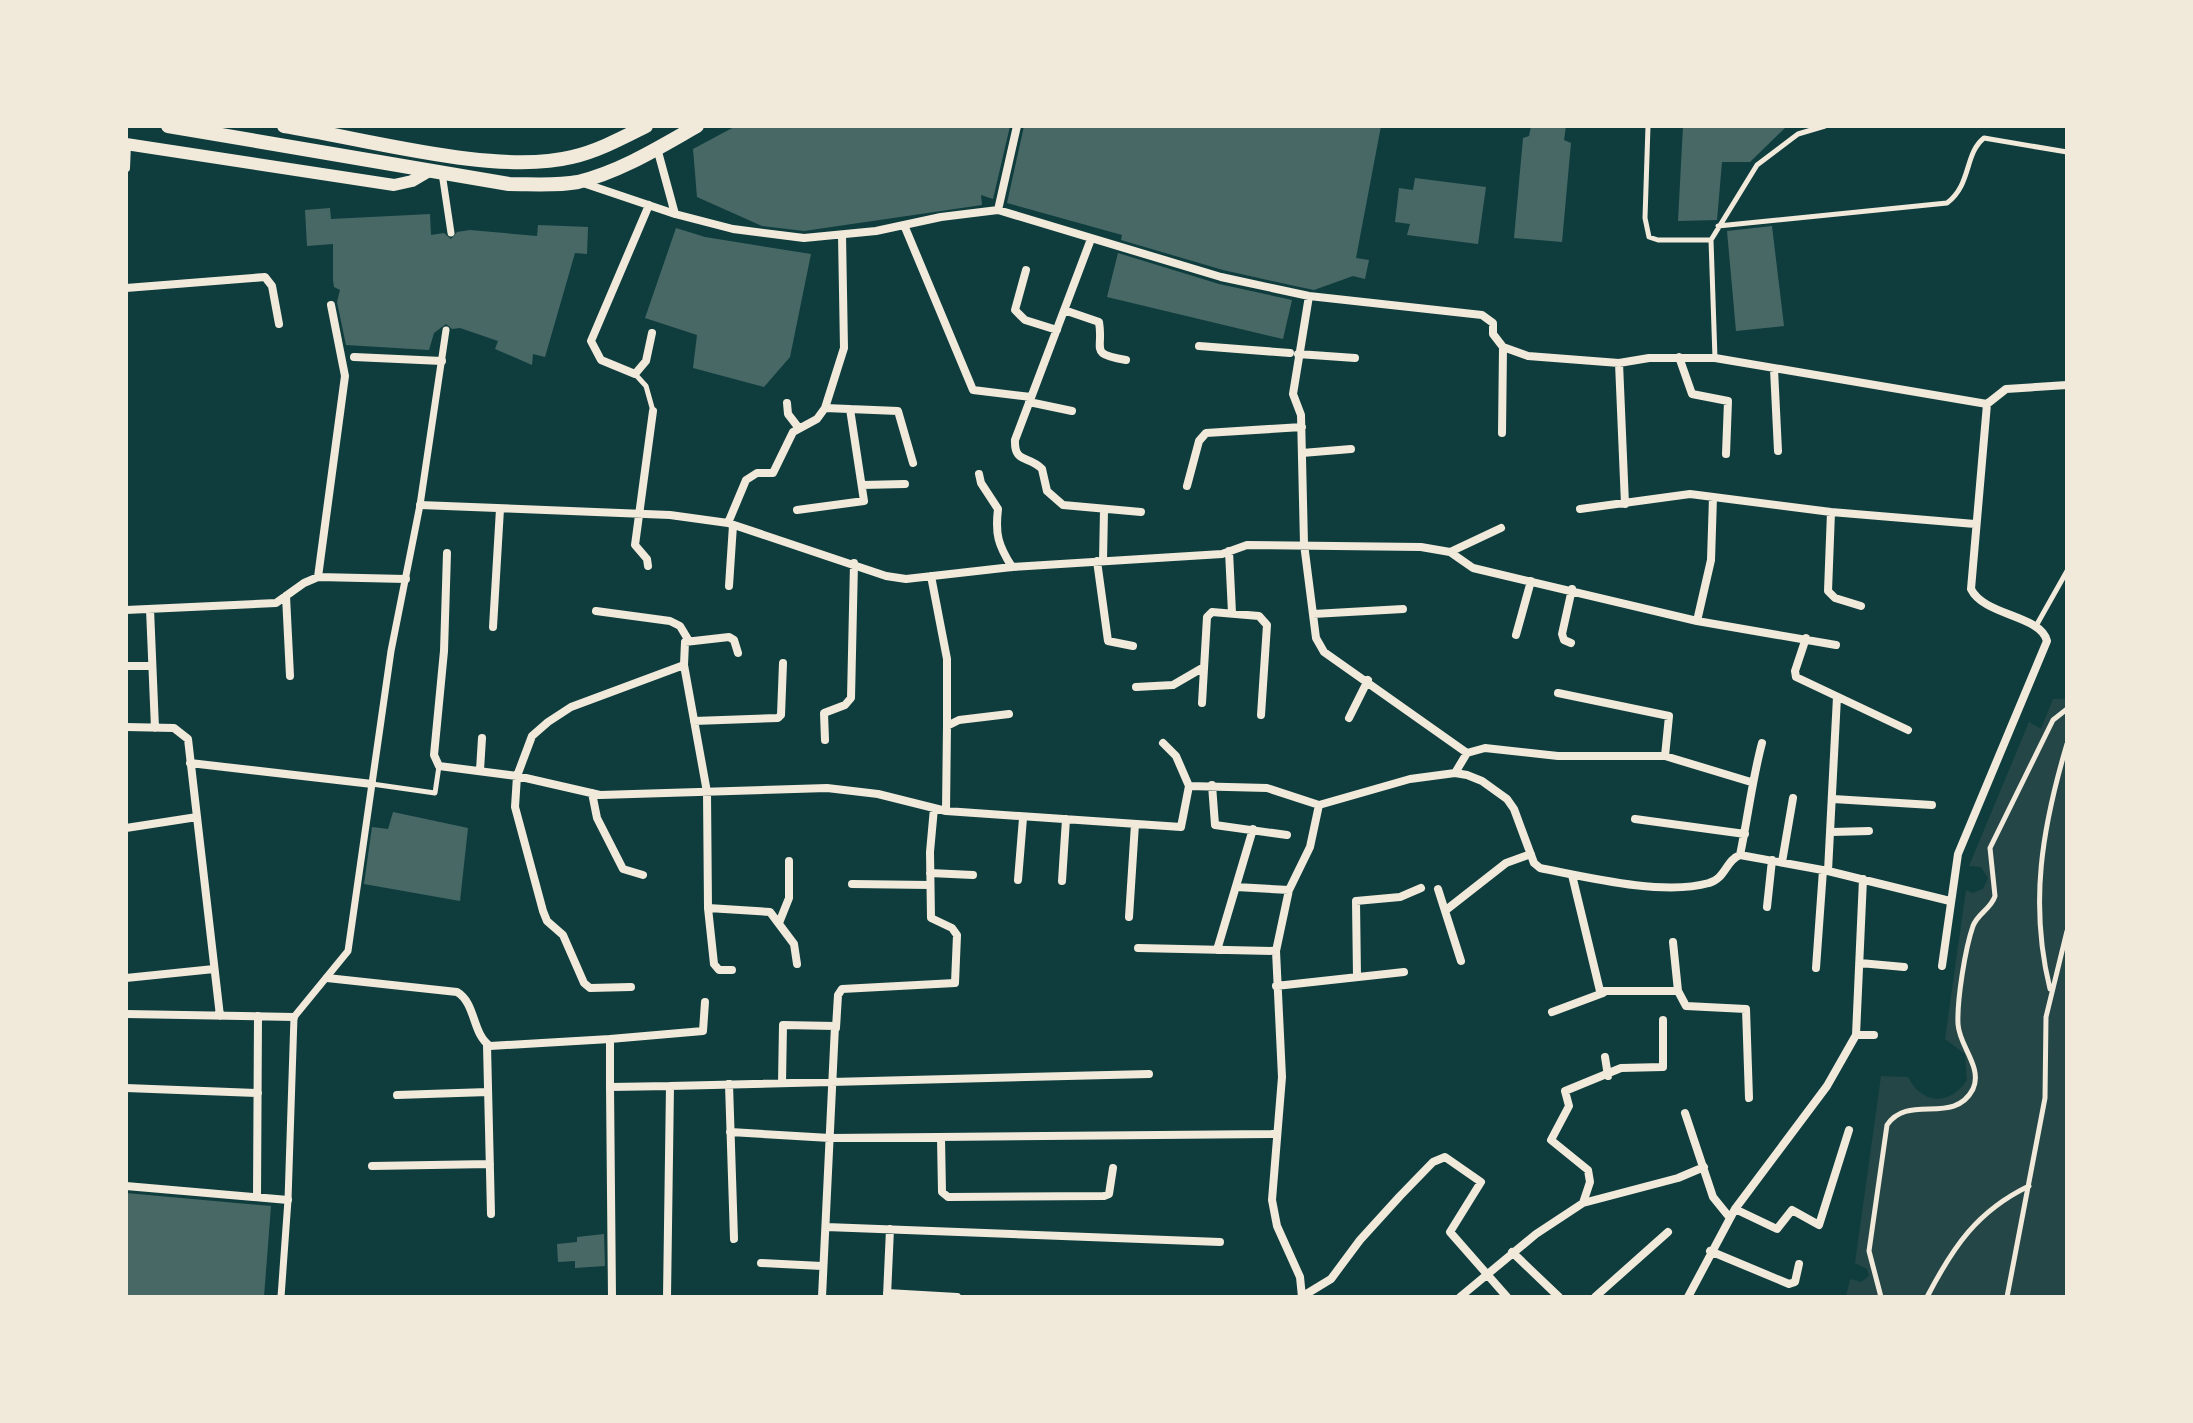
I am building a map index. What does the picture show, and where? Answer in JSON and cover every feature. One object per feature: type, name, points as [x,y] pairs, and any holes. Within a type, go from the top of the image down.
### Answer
[{"type":"main road","points":[[168,126],[509,184],[578,182],[620,167],[697,126]]},
{"type":"main road","points":[[284,126],[347,131],[427,152],[538,161],[570,158],[609,145],[646,126]]},
{"type":"main road","points":[[126,144],[394,185],[435,172]]},
{"type":"street","points":[[998,210],[1017,126]]},
{"type":"street","points":[[126,144],[126,168]]},
{"type":"street","points":[[657,148],[675,214]]},
{"type":"street","points":[[435,172],[451,233]]},
{"type":"street","points":[[578,182],[675,214],[733,229],[804,238],[842,235],[998,210],[1221,277],[1309,296],[1482,315],[1493,323],[1493,334],[1503,347],[1528,356],[1619,363],[1679,357],[1715,358],[1987,404]]},
{"type":"street","points":[[649,205],[591,341],[601,360],[635,374],[646,361],[652,333]]},
{"type":"street","points":[[904,225],[912,250],[922,261],[947,333],[965,369],[969,387],[1072,411]]},
{"type":"street","points":[[729,586],[730,524],[746,480],[776,469],[798,427],[817,419],[825,408],[844,348],[842,235]]},
{"type":"street","points":[[1091,239],[1015,440],[1014,452],[1019,458],[1042,469],[1047,491],[1063,505],[1141,512]]},
{"type":"street","points":[[1026,270],[1015,310],[1025,320],[1057,330]]},
{"type":"street","points":[[126,288],[265,277],[272,286],[279,324]]},
{"type":"street","points":[[1309,296],[1294,353],[1293,401],[1301,415],[1304,544],[1319,646],[1467,753]]},
{"type":"street","points":[[318,577],[345,376],[331,305]]},
{"type":"street","points":[[1064,310],[1099,322],[1097,347],[1100,352],[1126,360]]},
{"type":"street","points":[[281,1297],[288,1200],[294,1017],[348,951],[446,330]]},
{"type":"street","points":[[1199,346],[1355,358]]},
{"type":"street","points":[[1502,433],[1503,347]]},
{"type":"street","points":[[354,357],[442,361]]},
{"type":"street","points":[[1679,357],[1692,394],[1728,401],[1726,454]]},
{"type":"street","points":[[1619,363],[1625,504]]},
{"type":"street","points":[[1774,369],[1778,451]]},
{"type":"street","points":[[1942,966],[1958,854],[2047,641],[2045,633],[2036,627],[1980,602],[1973,594],[1970,583],[1987,404],[2006,389],[2067,385]]},
{"type":"street","points":[[787,403],[788,414],[798,427]]},
{"type":"street","points":[[825,408],[898,411],[913,463]]},
{"type":"street","points":[[797,510],[860,504],[864,497],[850,409]]},
{"type":"street","points":[[648,566],[647,559],[635,545],[653,411]]},
{"type":"street","points":[[1187,486],[1199,441],[1206,433],[1302,427]]},
{"type":"street","points":[[1302,453],[1351,449]]},
{"type":"street","points":[[979,474],[981,483],[998,509],[995,533],[1012,567]]},
{"type":"street","points":[[862,485],[905,484]]},
{"type":"street","points":[[1580,509],[1690,494],[1831,512],[1975,524]]},
{"type":"street","points":[[1697,621],[1711,560],[1713,497]]},
{"type":"street","points":[[420,505],[638,514],[730,524],[755,529],[886,576],[931,576],[1229,551],[1247,545],[1421,547],[1450,552],[1473,568],[1697,621],[1836,645]]},
{"type":"street","points":[[493,627],[500,509]]},
{"type":"street","points":[[1104,510],[1100,561],[1108,641],[1133,646]]},
{"type":"street","points":[[1831,512],[1828,591],[1835,598],[1861,606]]},
{"type":"street","points":[[1450,552],[1501,528]]},
{"type":"street","points":[[1229,551],[1232,613]]},
{"type":"street","points":[[447,553],[444,651],[434,755],[439,766],[517,776],[592,793],[827,788],[878,794],[946,811],[1183,827],[1189,786],[1176,756],[1163,743]]},
{"type":"street","points":[[825,740],[824,713],[845,705],[851,698],[854,563]]},
{"type":"street","points":[[931,576],[947,659],[946,811]]},
{"type":"street","points":[[126,610],[243,608],[276,603],[318,577],[406,579]]},
{"type":"street","points":[[1516,635],[1531,581]]},
{"type":"street","points":[[1571,643],[1564,640],[1562,634],[1572,589]]},
{"type":"street","points":[[286,596],[290,676]]},
{"type":"street","points":[[150,609],[155,728]]},
{"type":"street","points":[[1313,614],[1403,609]]},
{"type":"street","points":[[596,611],[670,621],[680,626],[689,641]]},
{"type":"street","points":[[1202,703],[1207,617],[1212,612],[1259,616],[1267,625],[1261,715]]},
{"type":"street","points":[[732,970],[719,970],[714,964],[708,908],[707,792],[682,644],[729,637],[734,640],[738,653]]},
{"type":"street","points":[[1806,638],[1794,674],[1908,730]]},
{"type":"street","points":[[694,721],[778,718],[781,715],[783,663]]},
{"type":"street","points":[[631,987],[590,988],[584,983],[563,935],[547,921],[515,807],[517,776],[532,736],[548,722],[571,707],[684,665]]},
{"type":"street","points":[[126,666],[152,666]]},
{"type":"street","points":[[1136,687],[1173,685],[1204,667]]},
{"type":"street","points":[[1349,718],[1368,680]]},
{"type":"street","points":[[1558,693],[1669,716],[1665,756]]},
{"type":"street","points":[[1816,968],[1832,832],[1832,755],[1837,697]]},
{"type":"street","points":[[947,726],[959,720],[1009,714]]},
{"type":"street","points":[[126,727],[183,732],[188,739],[220,1016]]},
{"type":"street","points":[[480,770],[482,738]]},
{"type":"street","points":[[1740,855],[1752,797],[1751,782],[1762,743]]},
{"type":"street","points":[[1455,773],[1467,753],[1485,748],[1558,756],[1665,756],[1751,782]]},
{"type":"street","points":[[190,763],[372,784]]},
{"type":"street","points":[[1189,786],[1267,788],[1319,805],[1410,779],[1455,773],[1482,781],[1507,799],[1540,868],[1661,886],[1707,884],[1716,880],[1733,857],[1740,855],[1826,870],[1950,901]]},
{"type":"street","points":[[1212,785],[1214,823],[1287,835]]},
{"type":"street","points":[[592,793],[597,818],[623,869],[643,875]]},
{"type":"street","points":[[1767,907],[1793,798]]},
{"type":"street","points":[[1833,799],[1932,805]]},
{"type":"street","points":[[1319,805],[1310,847],[1289,890],[1276,951],[1282,1077],[1274,1217],[1296,1264],[1303,1297],[1331,1279],[1360,1240],[1441,1157],[1481,1182],[1449,1229],[1507,1297]]},
{"type":"street","points":[[822,1297],[838,995],[842,989],[955,983],[959,943],[952,928],[931,918],[934,808]]},
{"type":"street","points":[[126,828],[197,817]]},
{"type":"street","points":[[1018,880],[1023,818]]},
{"type":"street","points":[[1062,881],[1066,819]]},
{"type":"street","points":[[1635,819],[1745,834]]},
{"type":"street","points":[[1129,917],[1135,824]]},
{"type":"street","points":[[1217,950],[1253,829]]},
{"type":"street","points":[[1832,832],[1869,831]]},
{"type":"street","points":[[1446,910],[1506,863],[1531,854]]},
{"type":"street","points":[[779,923],[789,898],[789,861]]},
{"type":"street","points":[[930,873],[973,875]]},
{"type":"street","points":[[1572,875],[1596,985],[1603,993]]},
{"type":"street","points":[[1688,1297],[1732,1213],[1827,1086],[1856,1035],[1863,879]]},
{"type":"street","points":[[852,884],[930,885]]},
{"type":"street","points":[[1236,887],[1289,890]]},
{"type":"street","points":[[1357,977],[1356,901],[1400,897],[1421,888]]},
{"type":"street","points":[[1438,889],[1461,961]]},
{"type":"street","points":[[708,908],[770,912],[782,933],[794,944],[797,964]]},
{"type":"street","points":[[1673,942],[1678,991],[1686,1006],[1746,1009],[1749,1098]]},
{"type":"street","points":[[1138,948],[1276,951]]},
{"type":"street","points":[[1860,963],[1904,967]]},
{"type":"street","points":[[126,978],[214,969]]},
{"type":"street","points":[[1276,986],[1404,972]]},
{"type":"street","points":[[327,978],[457,992],[466,1000],[487,1045],[491,1214]]},
{"type":"street","points":[[1552,1012],[1603,993],[1678,991]]},
{"type":"street","points":[[487,1045],[703,1031],[705,1002]]},
{"type":"street","points":[[126,1014],[294,1017]]},
{"type":"street","points":[[257,1197],[258,1016]]},
{"type":"street","points":[[1583,1203],[1590,1182],[1588,1170],[1553,1144],[1551,1136],[1569,1106],[1565,1091],[1608,1076],[1621,1068],[1665,1065],[1663,1020]]},
{"type":"street","points":[[782,1083],[783,1025],[832,1025],[836,1028]]},
{"type":"street","points":[[1856,1035],[1874,1035]]},
{"type":"street","points":[[610,1039],[612,1297]]},
{"type":"street","points":[[1605,1057],[1608,1076]]},
{"type":"street","points":[[610,1087],[1149,1074]]},
{"type":"street","points":[[729,1084],[734,1239]]},
{"type":"street","points":[[667,1297],[670,1086]]},
{"type":"street","points":[[126,1088],[258,1093]]},
{"type":"street","points":[[397,1095],[488,1092]]},
{"type":"street","points":[[1685,1113],[1713,1197],[1732,1213],[1777,1229],[1792,1210],[1819,1225],[1849,1130]]},
{"type":"street","points":[[730,1132],[830,1138],[1277,1134]]},
{"type":"street","points":[[941,1138],[942,1192],[948,1197],[1104,1196],[1109,1194],[1113,1168]]},
{"type":"street","points":[[372,1166],[490,1164]]},
{"type":"street","points":[[1460,1297],[1512,1252],[1583,1203],[1678,1178],[1704,1167]]},
{"type":"street","points":[[126,1186],[288,1200]]},
{"type":"street","points":[[826,1227],[1220,1242]]},
{"type":"street","points":[[890,1229],[887,1295],[957,1297]]},
{"type":"street","points":[[1595,1297],[1668,1232]]},
{"type":"street","points":[[1710,1251],[1789,1284],[1795,1282],[1799,1264]]},
{"type":"street","points":[[1512,1252],[1559,1297]]},
{"type":"street","points":[[761,1263],[822,1266]]},
{"type":"lane","points":[[1648,126],[1645,218],[1649,237],[1658,240],[1711,240]]},
{"type":"lane","points":[[1715,358],[1711,240],[1757,165],[1798,134],[1825,126]]},
{"type":"lane","points":[[1718,226],[1947,203],[1959,194],[1974,151],[1984,138],[2067,152]]},
{"type":"lane","points":[[635,374],[646,386],[653,411]]},
{"type":"lane","points":[[2036,627],[2067,571]]},
{"type":"lane","points":[[1881,1297],[1869,1251],[1887,1125],[1900,1111],[1950,1107],[1972,1090],[1975,1070],[1961,1041],[1958,1015],[1972,928],[1995,896],[1990,848],[2053,720],[2067,709]]},
{"type":"lane","points":[[2051,990],[2039,932],[2038,872],[2048,813],[2067,744]]},
{"type":"lane","points":[[372,784],[435,793],[439,766]]},
{"type":"lane","points":[[2007,1297],[2045,1098],[2044,1044],[2051,990],[2067,931]]},
{"type":"lane","points":[[1927,1297],[1963,1234],[1993,1206],[2029,1186]]},
{"type":"shaded area","points":[[2053,699],[2067,699],[2067,1297],[1846,1297],[1850,1279],[1861,1282],[1869,1276],[1867,1269],[1855,1263],[1881,1076],[1908,1077],[1921,1093],[1936,1099],[1953,1094],[1967,1080],[1965,1054],[1945,1039],[1966,890],[1972,893],[1983,889],[1988,878],[1981,867],[1969,866],[2029,722],[2041,729]]},
{"type":"building","points":[[736,126],[1010,126],[993,199],[981,195],[982,205],[804,231],[762,226],[697,197],[693,149]]},
{"type":"building","points":[[1024,126],[1381,126],[1356,258],[1369,260],[1365,279],[1353,276],[1314,290],[1295,286],[1223,270],[1121,240],[1122,235],[1007,203]]},
{"type":"building","points":[[1531,126],[1566,126],[1564,140],[1571,143],[1562,242],[1514,238],[1523,138],[1529,136]]},
{"type":"building","points":[[1683,126],[1787,126],[1750,162],[1722,162],[1717,220],[1678,221]]},
{"type":"building","points":[[1415,178],[1486,187],[1478,244],[1407,235],[1410,224],[1395,222],[1399,188],[1413,190]]},
{"type":"building","points":[[330,208],[331,219],[430,214],[431,235],[444,233],[451,239],[457,232],[470,230],[537,236],[538,225],[588,227],[587,254],[575,253],[545,357],[533,354],[532,365],[495,349],[498,341],[460,328],[452,329],[446,324],[434,333],[429,350],[346,345],[337,302],[340,290],[334,287],[333,280],[333,244],[307,246],[305,210]]},
{"type":"building","points":[[1772,226],[1784,326],[1736,331],[1727,231]]},
{"type":"building","points":[[676,228],[705,237],[811,254],[790,357],[764,387],[693,368],[697,335],[645,318]]},
{"type":"building","points":[[1118,253],[1219,284],[1292,300],[1283,339],[1107,297]]},
{"type":"building","points":[[393,812],[468,828],[460,901],[364,884],[372,827],[388,829]]},
{"type":"building","points":[[126,1193],[271,1206],[264,1297],[126,1297]]},
{"type":"building","points":[[604,1234],[605,1266],[575,1268],[575,1261],[558,1262],[557,1244],[577,1242],[577,1237]]}]
